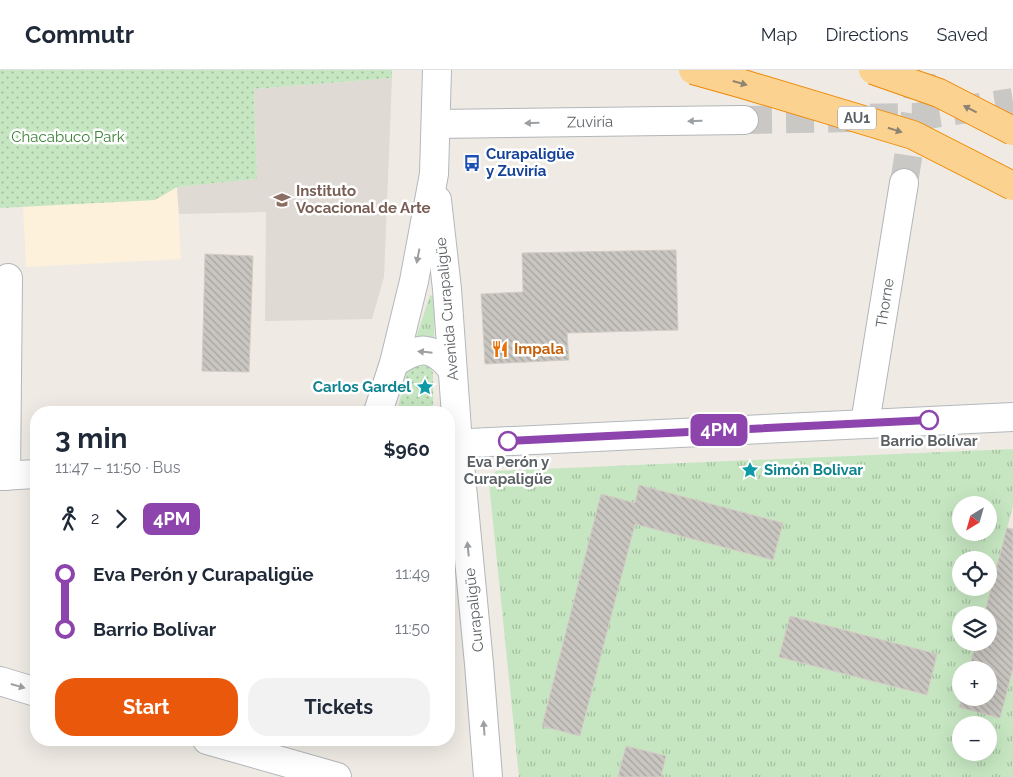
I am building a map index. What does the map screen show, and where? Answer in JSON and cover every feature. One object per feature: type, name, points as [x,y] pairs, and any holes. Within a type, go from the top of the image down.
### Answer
[{"type":"highway","name":"AU1","points":[[693,70],[913,135],[1013,186]]},
{"type":"highway","points":[[873,70],[939,93],[1013,131]]},
{"type":"main road","name":"Avenida Curapaligüe","points":[[380,406],[394,362],[414,281],[434,174],[437,70]]},
{"type":"main road","name":"Zuviría","points":[[436,124],[744,120]]},
{"type":"main road","name":"Avenida Curapaligüe","points":[[434,174],[447,289],[452,406]]},
{"type":"main road","name":"Thorne","points":[[865,423],[904,183]]},
{"type":"main road","points":[[8,278],[3,476],[30,474]]},
{"type":"main road","points":[[394,362],[409,352],[426,350],[441,356],[452,369]]},
{"type":"main road","points":[[455,444],[1013,417]]},
{"type":"main road","name":"Curapaligüe","points":[[455,461],[478,654],[488,777]]},
{"type":"main road","points":[[0,681],[30,690]]},
{"type":"main road","points":[[230,746],[337,777]]},
{"type":"shaded area","name":"Instituto Vocacional de Arte","points":[[392,78],[384,277],[372,319],[265,321],[266,212],[179,214],[177,187],[257,179],[254,89]]},
{"type":"shaded area","points":[[177,187],[181,259],[26,267],[23,206],[155,200]]},
{"type":"green space","name":"Chacabuco Park","points":[[0,70],[392,70],[392,78],[254,89],[257,179],[177,187],[155,200],[0,208]]},
{"type":"green space","points":[[430,295],[435,297],[434,340],[416,338]]},
{"type":"green space","points":[[412,365],[427,367],[432,370],[433,406],[398,406],[407,370]]},
{"type":"green space","points":[[1013,449],[1013,506],[997,566],[997,551],[952,551],[952,596],[989,596],[986,606],[952,606],[952,651],[974,651],[971,661],[952,661],[952,706],[960,706],[993,716],[952,716],[952,761],[997,761],[997,717],[1000,718],[1013,668],[1013,777],[661,777],[666,756],[626,746],[618,777],[519,777],[489,483],[490,477],[496,471]],"holes":[[[640,485],[782,523],[773,560],[635,524],[580,736],[542,726],[601,495],[635,503]],[[790,616],[937,654],[926,695],[779,657]]]},
{"type":"building","points":[[676,250],[678,330],[567,333],[569,360],[485,364],[481,294],[523,292],[522,253]]},
{"type":"building","points":[[205,254],[253,256],[249,372],[202,371]]},
{"type":"building","points":[[639,485],[783,523],[773,560],[635,524],[580,736],[542,726],[601,494],[635,503]]},
{"type":"building","points":[[1007,528],[1013,529],[1013,668],[1000,718],[959,707],[997,706],[997,661],[971,661],[974,651],[997,651],[997,606],[986,606],[989,596],[997,596],[997,566]]},
{"type":"building","points":[[790,616],[937,654],[927,695],[779,657]]},
{"type":"building","points":[[626,746],[666,756],[661,777],[618,777]]},
{"type":"tunnel","points":[[904,183],[922,70]]},
{"type":"tunnel","points":[[744,120],[915,117],[1013,102]]},
{"type":"bus line","name":"4PM","points":[[508,441],[929,420]]},
{"type":"place","name":"Curapaligüe y Zuviría","points":[[472,163]]},
{"type":"place","name":"Instituto Vocacional de Arte","points":[[282,200]]},
{"type":"place","name":"Impala","points":[[500,349]]},
{"type":"place","name":"Carlos Gardel","points":[[425,387]]},
{"type":"place","name":"Barrio Bolívar","points":[[929,420]]},
{"type":"place","name":"Eva Perón y Curapaligüe","points":[[508,441]]},
{"type":"place","name":"Simón Bolivar","points":[[750,470]]}]
